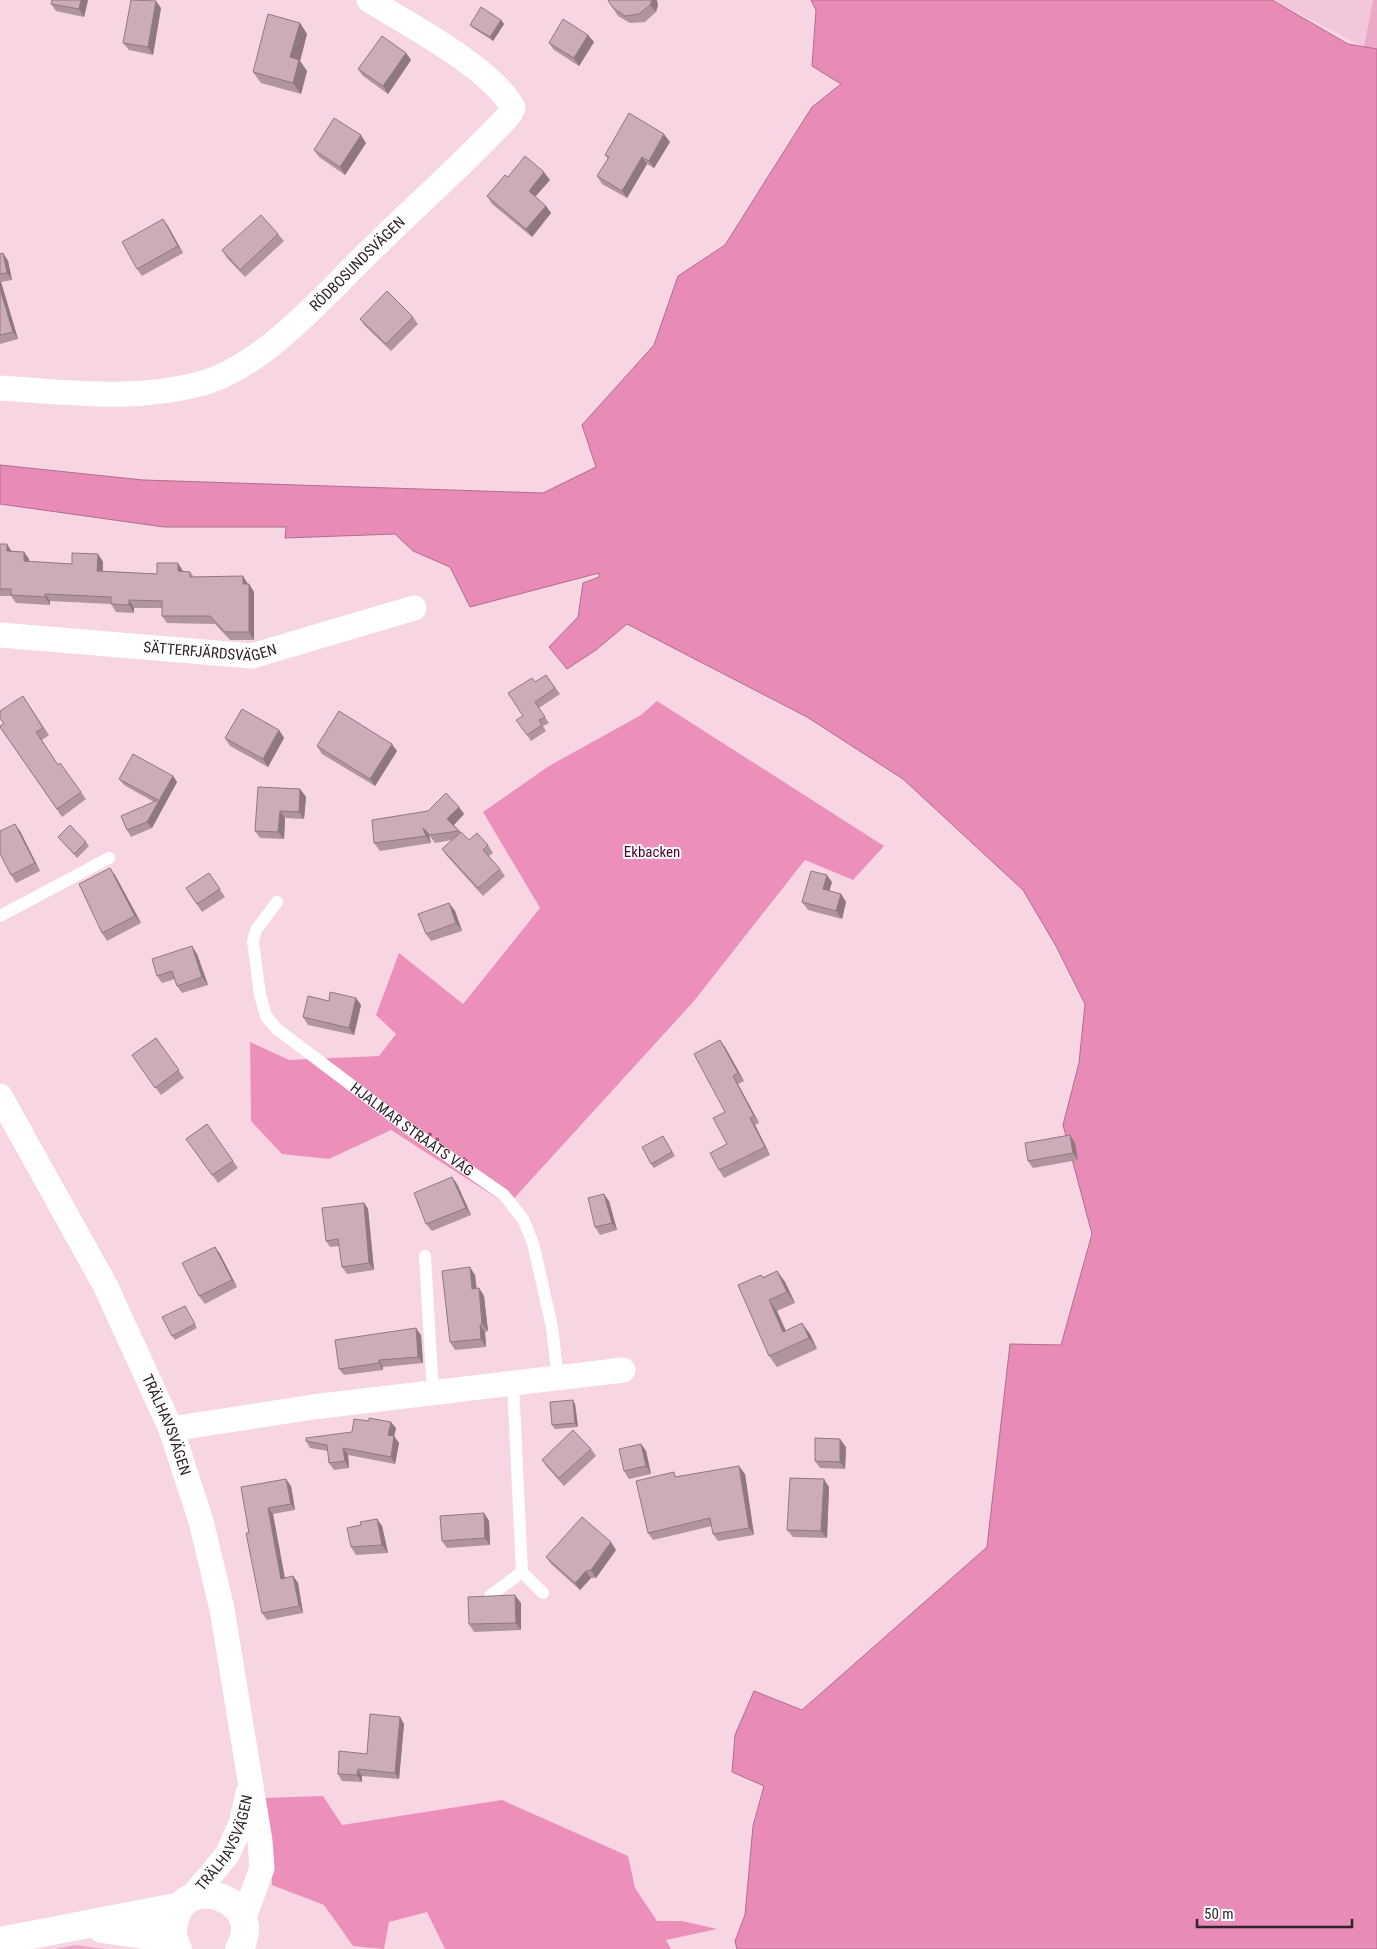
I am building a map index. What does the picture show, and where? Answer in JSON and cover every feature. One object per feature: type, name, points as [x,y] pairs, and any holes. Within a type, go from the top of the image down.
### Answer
[{"type":"street","name":"RÖDBOSUNDSVÄGEN","points":[[0,388],[80,394],[166,392],[204,383],[245,364],[291,327],[510,114],[513,108],[506,95],[479,70],[369,0]]},
{"type":"street","name":"SÄTTERFJÄRDSVÄGEN","points":[[0,635],[252,656],[414,608]]},
{"type":"street","name":"TRÄLHAVSVÄGEN","points":[[0,1096],[105,1285],[171,1430],[201,1521],[222,1609],[260,1841],[262,1868],[244,1938]]},
{"type":"street","points":[[171,1430],[313,1408],[623,1370]]},
{"type":"street","name":"TRÄLHAVSVÄGEN","points":[[186,1902],[227,1855],[241,1824],[250,1784]]},
{"type":"street","points":[[0,1942],[186,1902],[210,1894],[222,1896],[233,1903],[244,1938]]},
{"type":"street","points":[[178,1949],[172,1932],[175,1917],[186,1902]]},
{"type":"street","points":[[73,1927],[123,1931],[152,1936],[173,1949]]},
{"type":"lane","points":[[0,916],[109,858]]},
{"type":"lane","name":"HJALMAR STRÅÅTS VÄG","points":[[277,902],[256,930],[253,941],[260,995],[266,1016],[277,1029],[412,1131],[504,1195],[523,1219],[533,1243],[552,1327],[558,1378]]},
{"type":"lane","points":[[425,1256],[434,1394]]},
{"type":"lane","points":[[513,1384],[522,1572],[543,1593]]},
{"type":"lane","points":[[490,1596],[522,1572]]},
{"type":"shaded area","points":[[811,0],[1272,0],[1348,44],[1377,49],[1377,1949],[737,1949],[735,1941],[745,1915],[753,1826],[764,1786],[732,1772],[735,1735],[754,1691],[802,1710],[987,1547],[1010,1344],[1061,1345],[1092,1234],[1063,1125],[1079,1063],[1085,1004],[1056,946],[1023,890],[903,779],[807,717],[627,624],[596,650],[567,669],[549,647],[578,617],[583,583],[599,577],[599,573],[470,607],[450,567],[413,551],[395,534],[285,538],[286,527],[164,527],[0,504],[0,465],[143,480],[543,493],[596,467],[582,425],[654,345],[678,276],[725,245],[812,107],[841,84],[812,66],[816,10]]},
{"type":"shaded area","points":[[1272,0],[1373,0],[1364,47]]},
{"type":"shaded area","points":[[1373,0],[1377,0],[1377,49],[1364,47]]},
{"type":"shaded area","points":[[75,1945],[107,1949],[55,1949]]},
{"type":"green space","name":"Ekbacken","points":[[657,701],[884,846],[853,880],[805,860],[694,1001],[508,1205],[391,1130],[329,1159],[282,1154],[251,1121],[250,1042],[289,1060],[379,1056],[396,1034],[376,1015],[399,953],[463,1004],[540,908],[483,812],[549,766],[641,715]]},
{"type":"green space","points":[[323,1796],[342,1825],[502,1800],[628,1856],[635,1888],[657,1921],[682,1921],[717,1929],[666,1940],[671,1949],[445,1949],[427,1912],[389,1922],[384,1949],[353,1946],[324,1905],[272,1885],[269,1834],[263,1798]]},
{"type":"building","points":[[52,0],[81,0],[79,9],[51,4]]},
{"type":"building","points":[[131,0],[156,1],[148,47],[123,43]]},
{"type":"building","points":[[608,0],[652,0],[650,5],[639,14],[625,16],[613,8]]},
{"type":"building","points":[[481,7],[501,20],[490,37],[470,25]]},
{"type":"building","points":[[268,14],[300,23],[290,57],[299,60],[293,83],[253,72]]},
{"type":"building","points":[[563,19],[588,35],[574,58],[549,43]]},
{"type":"building","points":[[382,36],[406,53],[383,86],[358,69]]},
{"type":"building","points":[[629,113],[664,134],[649,161],[642,157],[622,191],[597,176],[609,157],[605,155]]},
{"type":"building","points":[[334,118],[361,135],[340,167],[314,150]]},
{"type":"building","points":[[525,156],[544,172],[529,191],[546,206],[526,229],[487,196],[505,175],[508,177]]},
{"type":"building","points":[[261,215],[278,234],[240,270],[222,250]]},
{"type":"building","points":[[163,219],[178,246],[137,269],[122,242]]},
{"type":"building","points":[[3,253],[7,273],[0,274],[0,254]]},
{"type":"building","points":[[0,289],[13,332],[0,335]]},
{"type":"building","points":[[387,291],[413,317],[386,344],[360,319]]},
{"type":"building","points":[[0,544],[7,544],[7,551],[24,552],[24,561],[72,564],[72,553],[98,554],[97,571],[157,574],[157,563],[178,563],[178,571],[190,572],[190,577],[243,576],[243,584],[249,584],[249,632],[225,632],[210,616],[162,616],[162,601],[129,600],[129,605],[111,604],[111,597],[45,594],[45,597],[11,595],[11,589],[0,589]]},
{"type":"building","points":[[546,675],[555,688],[535,702],[545,717],[539,720],[542,725],[527,735],[516,720],[523,716],[508,693],[532,678],[535,682]]},
{"type":"building","points":[[23,696],[43,728],[36,732],[58,765],[60,763],[81,792],[57,809],[0,727],[4,724],[0,718],[0,711]]},
{"type":"building","points":[[242,709],[279,730],[263,759],[225,738]]},
{"type":"building","points":[[339,711],[392,744],[370,779],[317,746]]},
{"type":"building","points":[[133,754],[173,776],[147,822],[127,830],[121,816],[158,800],[119,779]]},
{"type":"building","points":[[258,787],[300,789],[299,812],[280,811],[278,832],[255,831]]},
{"type":"building","points":[[446,793],[459,807],[447,819],[459,831],[430,835],[423,828],[426,836],[374,843],[372,820],[428,811]]},
{"type":"building","points":[[15,824],[35,863],[11,875],[0,854],[0,831]]},
{"type":"building","points":[[70,825],[86,842],[74,854],[58,837]]},
{"type":"building","points":[[461,832],[469,840],[477,833],[488,845],[483,850],[500,869],[478,888],[442,849]]},
{"type":"building","points":[[110,868],[135,916],[102,933],[79,884]]},
{"type":"building","points":[[811,871],[827,875],[823,889],[841,894],[836,911],[802,902]]},
{"type":"building","points":[[209,873],[220,889],[197,904],[186,888]]},
{"type":"building","points":[[449,903],[456,923],[426,934],[418,914]]},
{"type":"building","points":[[192,946],[202,977],[177,986],[172,971],[157,976],[152,959]]},
{"type":"building","points":[[330,992],[356,998],[349,1028],[303,1017],[308,996],[329,1001]]},
{"type":"building","points":[[156,1038],[179,1070],[155,1088],[132,1055]]},
{"type":"building","points":[[720,1040],[738,1073],[733,1076],[754,1116],[750,1118],[765,1147],[719,1170],[710,1153],[727,1144],[713,1118],[725,1112],[694,1054]]},
{"type":"building","points":[[207,1124],[233,1161],[212,1175],[186,1139]]},
{"type":"building","points":[[1070,1135],[1073,1153],[1028,1161],[1025,1143]]},
{"type":"building","points":[[663,1136],[672,1152],[651,1164],[642,1147]]},
{"type":"building","points":[[452,1177],[466,1208],[426,1224],[414,1193]]},
{"type":"building","points":[[604,1194],[612,1223],[595,1227],[588,1198]]},
{"type":"building","points":[[364,1203],[369,1263],[342,1267],[338,1239],[326,1241],[322,1208]]},
{"type":"building","points":[[215,1247],[232,1280],[199,1296],[182,1263]]},
{"type":"building","points":[[470,1267],[472,1289],[479,1288],[482,1324],[480,1325],[481,1339],[450,1342],[442,1271]]},
{"type":"building","points":[[777,1271],[787,1292],[769,1300],[783,1332],[802,1323],[809,1338],[769,1356],[738,1285],[761,1275],[763,1278]]},
{"type":"building","points":[[185,1306],[195,1324],[172,1336],[162,1317]]},
{"type":"building","points":[[416,1328],[418,1357],[379,1360],[379,1363],[339,1369],[335,1340]]},
{"type":"building","points":[[573,1400],[575,1423],[552,1425],[550,1402]]},
{"type":"building","points":[[369,1418],[391,1422],[388,1435],[394,1436],[391,1457],[343,1448],[345,1461],[329,1463],[327,1445],[306,1441],[306,1438],[352,1432],[354,1419],[369,1421]]},
{"type":"building","points":[[573,1430],[591,1449],[559,1478],[542,1460]]},
{"type":"building","points":[[815,1438],[840,1439],[840,1462],[815,1461]]},
{"type":"building","points":[[641,1444],[646,1466],[624,1471],[619,1449]]},
{"type":"building","points":[[739,1466],[749,1528],[713,1534],[710,1518],[648,1533],[636,1481],[674,1472],[675,1477]]},
{"type":"building","points":[[790,1478],[824,1479],[821,1531],[787,1530]]},
{"type":"building","points":[[286,1479],[291,1504],[268,1508],[281,1579],[293,1576],[299,1606],[262,1613],[246,1533],[249,1533],[241,1487]]},
{"type":"building","points":[[484,1513],[485,1538],[442,1541],[440,1516]]},
{"type":"building","points":[[582,1517],[611,1542],[591,1570],[586,1571],[575,1583],[546,1557]]},
{"type":"building","points":[[377,1519],[382,1545],[351,1547],[347,1528],[361,1525],[360,1522]]},
{"type":"building","points":[[515,1595],[516,1623],[469,1624],[468,1597]]},
{"type":"building","points":[[370,1714],[400,1717],[395,1773],[358,1769],[357,1775],[338,1774],[339,1751],[367,1754]]}]
